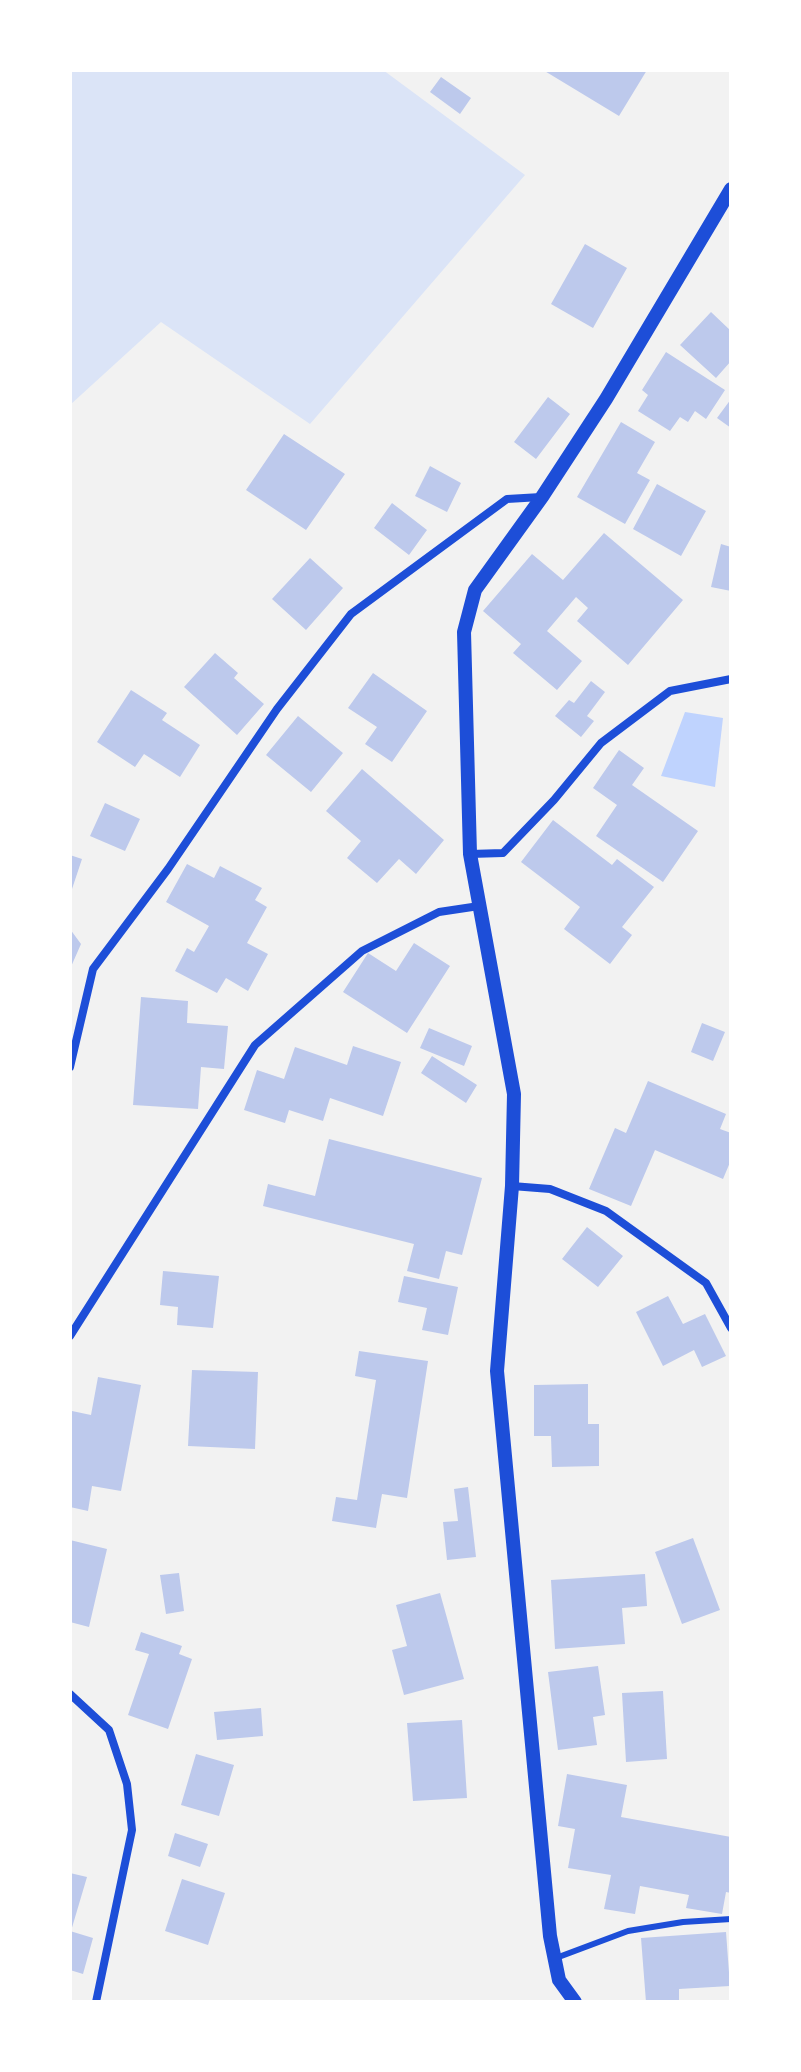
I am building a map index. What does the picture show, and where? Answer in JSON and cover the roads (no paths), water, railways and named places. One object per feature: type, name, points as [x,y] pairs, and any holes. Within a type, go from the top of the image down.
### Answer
[{"type":"street","points":[[575,2002],[559,1980],[548,1920],[497,1371],[512,1186],[514,1094],[470,854],[464,632],[475,590],[542,497],[606,399],[731,189]]},
{"type":"street","points":[[70,1067],[93,969],[168,869],[277,709],[351,614],[507,499],[542,497]]},
{"type":"street","points":[[470,854],[503,853],[554,800],[601,743],[670,691],[731,679]]},
{"type":"street","points":[[70,1336],[255,1045],[362,951],[439,912],[479,906]]},
{"type":"street","points":[[512,1186],[550,1189],[606,1211],[706,1283],[731,1328]]},
{"type":"street","points":[[70,1694],[109,1730],[127,1784],[132,1830],[96,2002]]},
{"type":"lane","points":[[555,1959],[628,1931],[683,1922],[731,1919]]},
{"type":"water","points":[[685,712],[723,718],[715,787],[661,776]]}]
